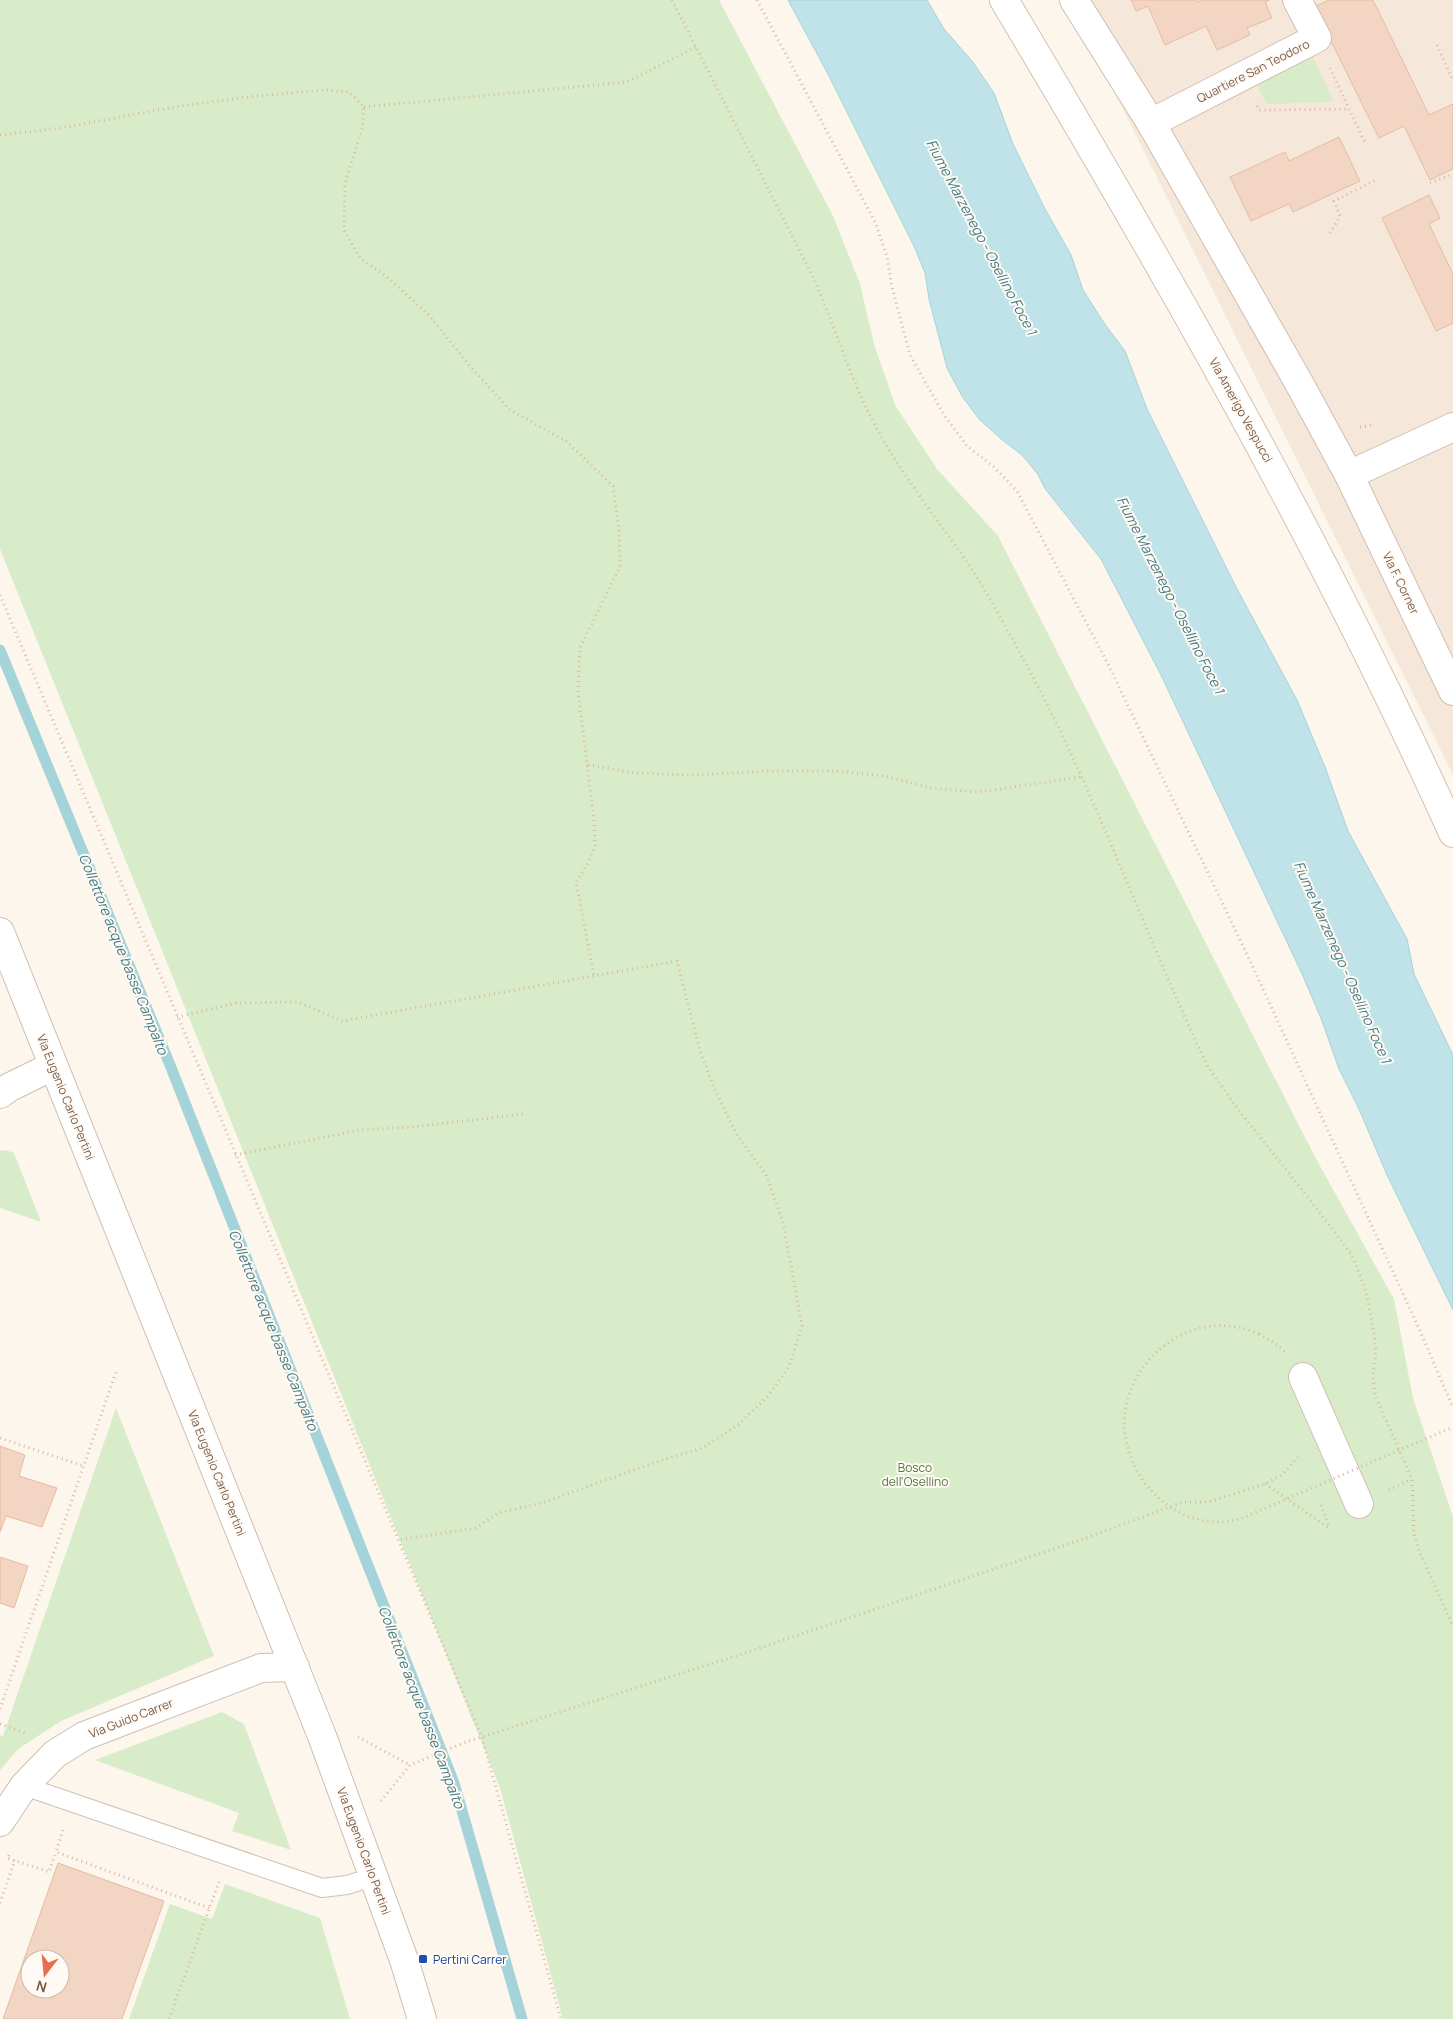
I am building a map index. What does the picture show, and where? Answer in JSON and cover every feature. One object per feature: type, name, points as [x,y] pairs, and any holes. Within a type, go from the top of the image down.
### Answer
[{"type":"street","name":"Via Amerigo Vespucci","points":[[1004,0],[1158,259],[1246,418],[1372,660],[1453,833]]},
{"type":"street","name":"Via F. Corner","points":[[1074,0],[1151,123],[1299,382],[1348,475],[1453,691]]},
{"type":"street","name":"Quartiere San Teodoro","points":[[1151,123],[1317,38],[1297,0]]},
{"type":"street","points":[[1348,475],[1453,427]]},
{"type":"street","name":"Via Eugenio Carlo Pertini","points":[[0,932],[295,1667],[404,1960],[422,2019]]},
{"type":"street","points":[[0,1094],[10,1087],[53,1066]]},
{"type":"street","points":[[1302,1377],[1359,1504]]},
{"type":"street","name":"Via Guido Carrer","points":[[0,1822],[24,1786],[55,1754],[84,1736],[260,1668],[295,1667]]},
{"type":"lane","points":[[24,1786],[322,1888],[347,1885],[373,1877]]},
{"type":"path","points":[[672,0],[814,280],[826,306],[850,373],[878,431],[897,463],[985,592],[1026,663],[1081,777],[1208,1067],[1240,1112],[1351,1254],[1367,1296],[1372,1321],[1376,1350],[1375,1395],[1412,1479],[1414,1534],[1419,1551],[1453,1626]]},
{"type":"path","points":[[757,0],[876,224],[887,257],[892,287],[910,355],[944,415],[967,446],[993,466],[1017,491],[1109,666],[1252,965],[1421,1333],[1453,1408]]},
{"type":"path","points":[[1317,38],[1366,145]]},
{"type":"path","points":[[1437,45],[1453,81]]},
{"type":"path","points":[[364,107],[627,82],[696,47]]},
{"type":"path","points":[[1242,76],[1259,110],[1348,109]]},
{"type":"path","points":[[0,135],[62,128],[180,106],[255,96],[326,90],[349,92],[364,107]]},
{"type":"path","points":[[364,107],[362,128],[345,183],[344,230],[360,258],[386,276],[429,315],[469,365],[510,410],[566,441],[612,486],[619,529],[620,566],[580,648],[578,690],[594,820],[595,846],[588,865],[576,882],[594,976]]},
{"type":"path","points":[[1430,183],[1453,174]]},
{"type":"path","points":[[1330,233],[1340,216],[1334,201],[1378,179]]},
{"type":"path","points":[[1353,427],[1380,424]]},
{"type":"path","points":[[0,595],[482,1738],[561,2019]]},
{"type":"path","points":[[588,765],[636,774],[694,775],[769,771],[836,772],[884,776],[931,788],[979,792],[1081,777]]},
{"type":"path","points":[[178,1017],[236,1003],[298,1002],[342,1021],[677,961],[700,1051],[715,1090],[736,1132],[766,1175],[783,1222],[802,1326],[788,1367],[768,1397],[746,1417],[703,1448],[659,1460],[542,1503],[498,1513],[476,1528],[398,1540]]},
{"type":"path","points":[[235,1155],[360,1130],[412,1127],[524,1114]]},
{"type":"path","points":[[1302,1377],[1293,1361],[1279,1346],[1259,1334],[1236,1327],[1213,1326],[1192,1331],[1172,1340],[1152,1354],[1130,1391],[1125,1412],[1125,1435],[1130,1458],[1141,1478],[1156,1496],[1176,1511],[1197,1519],[1218,1522],[1240,1519],[1453,1427]]},
{"type":"path","points":[[0,1709],[116,1372]]},
{"type":"path","points":[[0,1438],[84,1466]]},
{"type":"path","points":[[380,1803],[410,1765],[466,1742],[748,1652],[1086,1538],[1183,1502],[1208,1502],[1265,1484],[1282,1475],[1298,1460],[1301,1454]]},
{"type":"path","points":[[1265,1484],[1329,1528],[1320,1504]]},
{"type":"path","points":[[1314,1488],[1317,1496]]},
{"type":"path","points":[[349,1732],[410,1765]]},
{"type":"path","points":[[11,1847],[7,1858],[49,1872],[64,1827],[60,1824]]},
{"type":"path","points":[[56,1852],[209,1908]]},
{"type":"path","points":[[169,2019],[228,1855]]},
{"type":"path","points":[[0,1903],[15,1860]]},
{"type":"shaded area","points":[[1069,0],[1453,0],[1453,775]]},
{"type":"green space","name":"Bosco dell'Osellino","points":[[0,0],[719,0],[833,216],[860,284],[874,344],[895,405],[937,469],[998,536],[1314,1155],[1394,1299],[1413,1398],[1453,1517],[1453,2019],[563,2019],[500,1788],[0,549]]},
{"type":"green space","points":[[1312,55],[1334,102],[1266,104],[1256,82]]},
{"type":"green space","points":[[6,1150],[14,1153],[41,1222],[0,1208],[0,1151]]},
{"type":"green space","points":[[116,1408],[214,1656],[61,1721],[18,1749],[0,1770],[0,1735],[3,1736]]},
{"type":"green space","points":[[222,1712],[244,1724],[291,1850],[232,1831],[239,1813],[95,1760]]},
{"type":"green space","points":[[225,1884],[320,1918],[350,2019],[129,2019],[170,1904],[212,1919]]},
{"type":"water","name":"Fiume Marzenego - Osellino Foce 1","points":[[788,0],[927,0],[944,29],[972,61],[994,93],[1013,144],[1045,209],[1071,255],[1083,290],[1125,351],[1147,409],[1236,587],[1297,700],[1325,767],[1348,831],[1407,939],[1414,974],[1453,1055],[1453,1310],[1387,1175],[1359,1109],[1339,1069],[1303,976],[1161,675],[1101,559],[1046,490],[1037,473],[1022,455],[979,419],[962,396],[947,368],[929,299],[925,273],[914,246],[829,76]]},
{"type":"building","points":[[1131,0],[1196,0],[1197,2],[1202,0],[1269,0],[1265,2],[1272,18],[1247,28],[1250,35],[1217,50],[1206,26],[1165,45],[1148,6],[1136,11]]},
{"type":"building","points":[[1329,0],[1373,0],[1429,115],[1453,104],[1453,169],[1430,180],[1404,126],[1379,138],[1314,7]]},
{"type":"building","points":[[1339,137],[1360,181],[1293,212],[1289,204],[1251,221],[1230,177],[1285,152],[1289,161]]},
{"type":"building","points":[[1429,195],[1440,218],[1429,224],[1453,274],[1453,323],[1436,331],[1382,218]]},
{"type":"building","points":[[0,1446],[25,1455],[19,1476],[57,1488],[42,1527],[6,1516],[0,1532]]},
{"type":"building","points":[[0,1557],[28,1566],[14,1608],[0,1603]]},
{"type":"building","points":[[58,1863],[164,1901],[122,2019],[3,2019],[20,1971],[20,1999],[70,1999],[70,1949],[28,1949]]},
{"type":"waterway","name":"Collettore acque basse Campalto","points":[[0,650],[170,1065],[454,1783],[522,2019]]},
{"type":"place","name":"Pertini Carrer","points":[[423,1959]]}]
